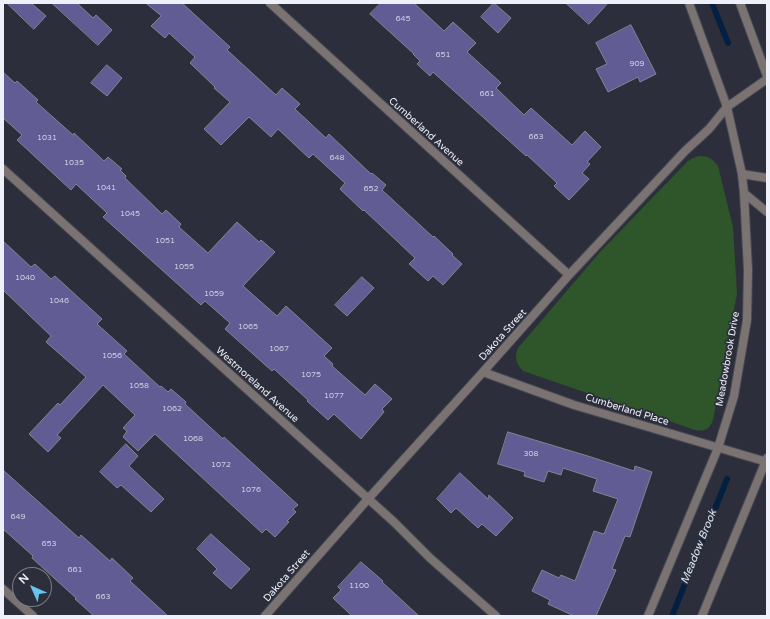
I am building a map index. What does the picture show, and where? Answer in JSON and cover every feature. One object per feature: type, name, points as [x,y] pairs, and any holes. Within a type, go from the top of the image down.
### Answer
[{"type":"street","name":"Cumberland Avenue","points":[[270,3],[569,275]]},
{"type":"street","name":"Meadowbrook Drive","points":[[648,616],[718,448],[734,396],[747,320],[748,270],[742,174],[727,107],[689,3]]},
{"type":"street","points":[[740,3],[767,76]]},
{"type":"street","name":"Dakota Street","points":[[265,616],[569,275],[685,151],[709,129],[727,107],[767,79]]},
{"type":"street","name":"Westmoreland Avenue","points":[[3,169],[394,522],[430,558],[496,616]]},
{"type":"street","points":[[742,174],[767,178]]},
{"type":"street","points":[[744,193],[767,212]]},
{"type":"street","name":"Cumberland Place","points":[[483,372],[574,404],[718,448],[767,461]]},
{"type":"street","points":[[702,616],[767,461]]},
{"type":"street","points":[[3,589],[33,616]]},
{"type":"green space","points":[[699,156],[710,158],[718,166],[733,227],[737,294],[713,420],[710,426],[701,431],[695,430],[523,371],[516,360],[518,348],[600,252],[688,161]]},
{"type":"building","points":[[7,3],[31,3],[46,16],[34,29]]},
{"type":"building","points":[[52,3],[77,3],[93,18],[96,15],[112,30],[98,45]]},
{"type":"building","points":[[146,3],[182,3],[230,47],[227,50],[276,95],[282,88],[300,104],[295,109],[326,138],[329,134],[371,174],[372,173],[386,185],[382,190],[433,237],[434,236],[462,264],[443,285],[433,276],[428,281],[409,264],[415,258],[340,189],[345,183],[313,154],[309,158],[278,129],[271,137],[249,117],[221,145],[204,129],[230,102],[190,63],[195,57],[169,33],[165,38],[151,26],[161,16]]},
{"type":"building","points":[[381,3],[414,3],[444,31],[453,22],[476,43],[467,52],[501,83],[496,88],[524,115],[531,108],[572,145],[585,131],[601,147],[587,162],[590,164],[582,173],[589,179],[569,200],[554,186],[557,183],[527,155],[526,156],[433,72],[430,76],[417,64],[420,61],[414,54],[370,14]]},
{"type":"building","points":[[494,3],[511,18],[498,33],[481,17]]},
{"type":"building","points":[[566,3],[608,3],[589,24]]},
{"type":"building","points":[[631,25],[656,74],[640,82],[638,77],[608,92],[596,69],[607,64],[596,43]]},
{"type":"building","points":[[107,65],[122,78],[107,96],[91,83]]},
{"type":"building","points":[[3,72],[15,83],[17,81],[38,100],[36,102],[73,135],[74,133],[104,161],[108,157],[122,169],[120,170],[126,176],[125,178],[162,214],[166,210],[181,224],[179,227],[208,253],[237,222],[259,242],[261,240],[275,252],[243,286],[277,316],[286,306],[332,348],[324,356],[333,364],[332,366],[365,395],[375,384],[392,399],[382,409],[384,412],[361,439],[334,414],[328,420],[274,369],[272,371],[225,329],[230,323],[205,301],[201,305],[103,217],[107,213],[76,184],[71,190],[17,140],[22,135],[3,118]]},
{"type":"building","points":[[3,241],[31,267],[35,264],[51,279],[55,276],[102,319],[97,324],[127,351],[124,354],[160,387],[161,386],[168,392],[171,389],[186,402],[185,404],[223,439],[224,437],[298,505],[293,509],[296,512],[287,521],[289,522],[275,537],[266,529],[262,533],[155,434],[138,451],[123,437],[127,431],[123,428],[135,415],[103,385],[57,435],[61,438],[48,452],[29,434],[58,403],[60,405],[86,377],[46,342],[51,336],[3,290]]},
{"type":"building","points":[[362,277],[374,288],[347,316],[335,305]]},
{"type":"building","points":[[508,432],[634,471],[635,466],[652,472],[630,537],[625,536],[612,569],[616,570],[596,616],[574,616],[548,604],[550,600],[532,591],[542,570],[559,578],[561,575],[575,581],[594,531],[604,534],[618,499],[593,491],[597,479],[563,468],[561,475],[548,471],[544,482],[524,476],[525,472],[498,464]]},
{"type":"building","points":[[126,444],[138,456],[129,466],[164,499],[151,512],[121,485],[117,488],[100,472]]},
{"type":"building","points":[[3,470],[79,538],[81,535],[110,561],[112,558],[133,578],[130,581],[168,616],[94,616],[52,576],[52,567],[42,567],[32,558],[33,556],[3,529]]},
{"type":"building","points":[[460,473],[488,499],[489,495],[513,518],[496,536],[482,524],[478,528],[456,508],[451,513],[437,499]]},
{"type":"building","points":[[211,534],[250,569],[231,589],[213,573],[217,569],[197,549]]},
{"type":"building","points":[[361,562],[419,616],[352,616],[333,598],[341,590],[338,587]]},
{"type":"waterway","name":"Meadow Brook","points":[[712,3],[728,43]]},
{"type":"waterway","name":"Meadow Brook","points":[[672,616],[727,479]]}]
